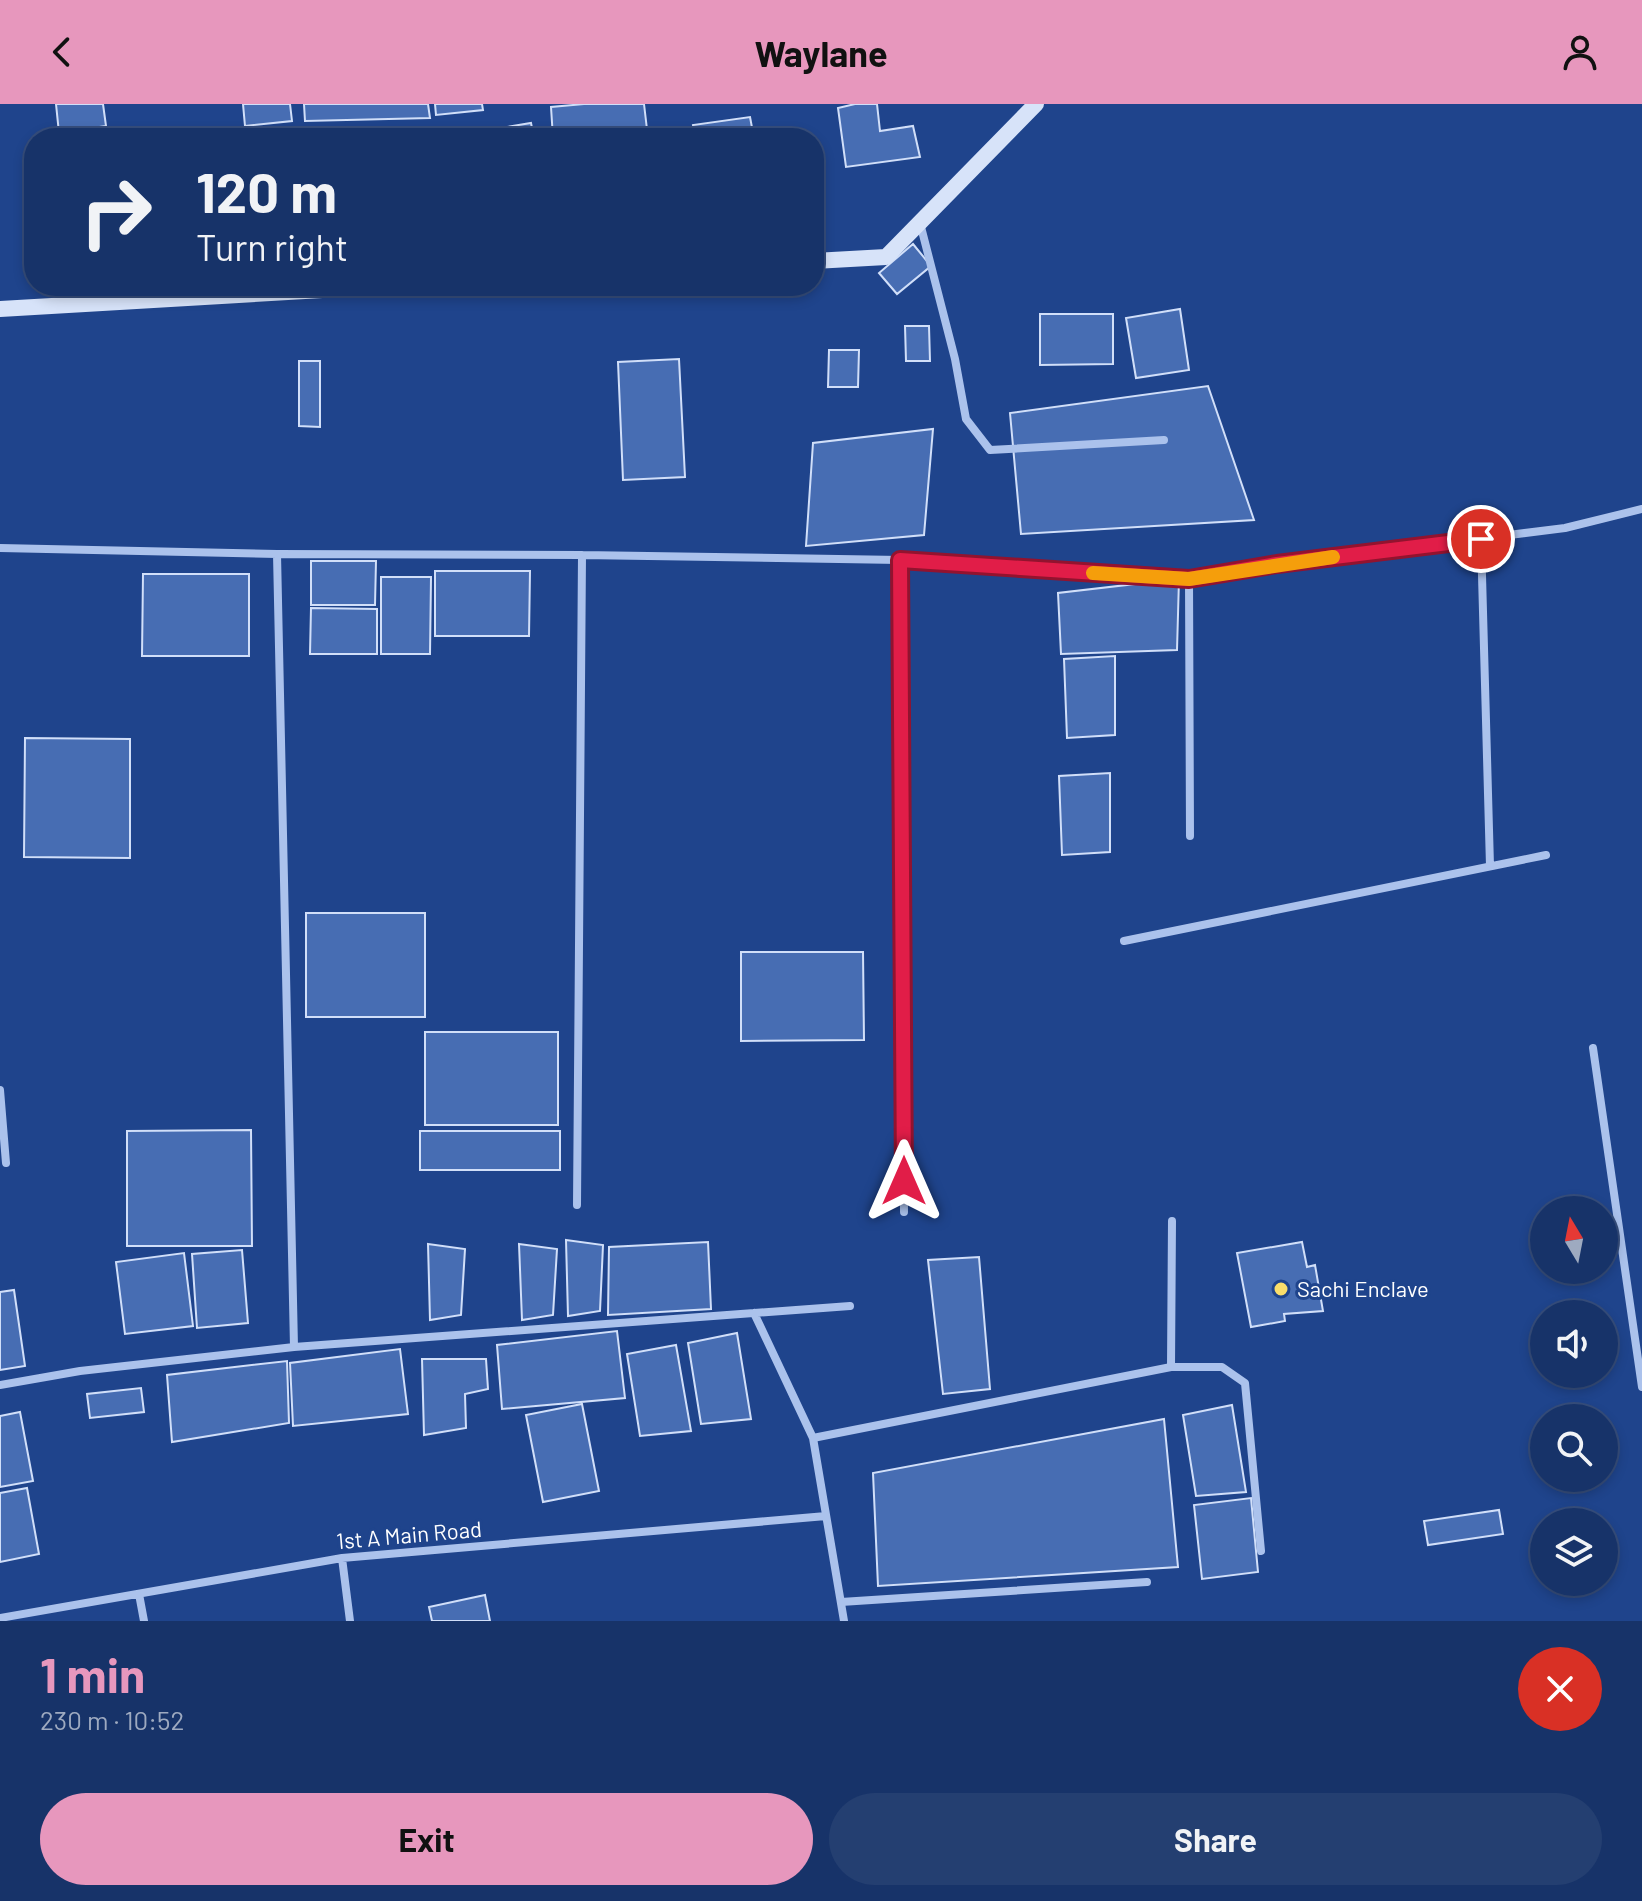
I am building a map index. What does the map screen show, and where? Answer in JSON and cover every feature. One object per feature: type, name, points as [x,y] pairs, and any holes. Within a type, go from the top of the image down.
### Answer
[{"type":"main road","points":[[824,260],[886,257],[1036,104]]},
{"type":"main road","points":[[0,309],[221,296]]},
{"type":"street","points":[[919,222],[955,359],[966,419],[990,450],[1164,440]]},
{"type":"street","points":[[0,548],[900,560],[1189,579],[1277,564],[1565,528],[1642,509]]},
{"type":"street","points":[[1481,539],[1490,866]]},
{"type":"street","points":[[277,554],[294,1347]]},
{"type":"street","points":[[577,1205],[582,555]]},
{"type":"street","points":[[900,560],[904,1212]]},
{"type":"street","points":[[1189,579],[1190,836]]},
{"type":"street","points":[[1124,941],[1546,855]]},
{"type":"street","points":[[1593,1048],[1642,1387]]},
{"type":"street","points":[[0,1090],[6,1163]]},
{"type":"street","points":[[1171,1367],[1172,1221]]},
{"type":"street","points":[[0,1385],[80,1371],[294,1347],[850,1306]]},
{"type":"street","points":[[754,1313],[813,1438],[844,1621]]},
{"type":"street","points":[[813,1438],[1171,1367],[1222,1367],[1245,1383],[1261,1551]]},
{"type":"street","name":"1st A Main Road","points":[[0,1618],[342,1558],[826,1516]]},
{"type":"street","points":[[342,1558],[350,1621]]},
{"type":"street","points":[[841,1602],[1147,1582]]},
{"type":"street","points":[[139,1594],[144,1621]]},
{"type":"building","points":[[56,104],[103,104],[106,126],[58,128]]},
{"type":"building","points":[[243,104],[290,104],[292,121],[245,126]]},
{"type":"building","points":[[304,104],[428,104],[430,118],[305,121]]},
{"type":"building","points":[[435,104],[482,104],[483,110],[436,115]]},
{"type":"building","points":[[644,104],[647,128],[552,128],[551,107]]},
{"type":"building","points":[[877,104],[880,131],[913,126],[920,157],[846,167],[838,108]]},
{"type":"building","points":[[750,117],[752,128],[693,128],[693,125]]},
{"type":"building","points":[[531,123],[532,128],[501,128]]},
{"type":"building","points":[[913,244],[931,266],[897,294],[879,273]]},
{"type":"building","points":[[1180,309],[1189,370],[1136,378],[1126,318]]},
{"type":"building","points":[[1040,314],[1113,314],[1113,364],[1040,365]]},
{"type":"building","points":[[905,326],[929,326],[930,361],[906,361]]},
{"type":"building","points":[[829,350],[859,350],[858,387],[828,387]]},
{"type":"building","points":[[679,359],[685,477],[623,480],[618,362]]},
{"type":"building","points":[[299,361],[320,361],[320,427],[299,426]]},
{"type":"building","points":[[1208,386],[1254,520],[1021,534],[1010,413]]},
{"type":"building","points":[[933,429],[924,535],[806,546],[813,443]]},
{"type":"building","points":[[311,561],[376,561],[375,605],[311,605]]},
{"type":"building","points":[[435,571],[530,571],[529,636],[435,636]]},
{"type":"building","points":[[143,574],[249,574],[249,656],[142,656]]},
{"type":"building","points":[[381,577],[431,577],[430,654],[381,654]]},
{"type":"building","points":[[1179,579],[1177,650],[1061,654],[1058,593]]},
{"type":"building","points":[[311,608],[377,609],[377,654],[310,654]]},
{"type":"building","points":[[1115,656],[1115,735],[1067,738],[1064,659]]},
{"type":"building","points":[[25,738],[130,739],[130,858],[24,857]]},
{"type":"building","points":[[1110,773],[1110,852],[1062,855],[1059,776]]},
{"type":"building","points":[[306,913],[425,913],[425,1017],[306,1017]]},
{"type":"building","points":[[741,952],[863,952],[864,1040],[741,1041]]},
{"type":"building","points":[[425,1032],[558,1032],[558,1125],[425,1125]]},
{"type":"building","points":[[251,1130],[252,1246],[127,1246],[127,1131]]},
{"type":"building","points":[[420,1131],[560,1131],[560,1170],[420,1170]]},
{"type":"building","points":[[566,1240],[603,1245],[600,1311],[568,1316]]},
{"type":"building","points":[[708,1242],[711,1309],[608,1315],[609,1247]]},
{"type":"building","name":"Sachi Enclave","points":[[1302,1242],[1307,1267],[1315,1265],[1323,1311],[1284,1314],[1285,1321],[1251,1327],[1237,1253]]},
{"type":"building","points":[[428,1244],[465,1249],[461,1315],[430,1320]]},
{"type":"building","points":[[519,1244],[557,1249],[553,1315],[522,1320]]},
{"type":"building","points":[[242,1250],[248,1323],[197,1328],[192,1254]]},
{"type":"building","points":[[184,1253],[193,1326],[125,1334],[116,1262]]},
{"type":"building","points":[[979,1257],[990,1389],[943,1394],[928,1260]]},
{"type":"building","points":[[14,1290],[25,1366],[0,1370],[0,1292]]},
{"type":"building","points":[[617,1331],[625,1398],[502,1409],[497,1345]]},
{"type":"building","points":[[737,1333],[751,1419],[701,1424],[688,1343]]},
{"type":"building","points":[[676,1345],[691,1431],[640,1436],[627,1354]]},
{"type":"building","points":[[400,1349],[408,1414],[293,1426],[290,1363]]},
{"type":"building","points":[[422,1359],[486,1359],[488,1389],[465,1394],[466,1428],[424,1435]]},
{"type":"building","points":[[287,1361],[289,1423],[172,1442],[167,1375]]},
{"type":"building","points":[[141,1388],[144,1412],[90,1418],[87,1394]]},
{"type":"building","points":[[582,1404],[599,1491],[543,1502],[526,1415]]},
{"type":"building","points":[[1232,1405],[1246,1492],[1196,1496],[1183,1415]]},
{"type":"building","points":[[20,1412],[33,1481],[0,1487],[0,1416]]},
{"type":"building","points":[[1164,1419],[1178,1567],[878,1586],[873,1473]]},
{"type":"building","points":[[27,1488],[39,1554],[0,1562],[0,1493]]},
{"type":"building","points":[[1251,1498],[1258,1572],[1202,1579],[1194,1505]]},
{"type":"building","points":[[1499,1510],[1503,1534],[1428,1545],[1424,1521]]},
{"type":"building","points":[[485,1595],[490,1621],[432,1621],[429,1607]]},
{"type":"slow traffic","points":[[1093,573],[1189,579],[1333,557]]},
{"type":"place","name":"Sachi Enclave","points":[[1281,1289]]},
{"type":"route","points":[[904,1181],[900,560],[1189,579],[1277,564],[1481,539]]}]
